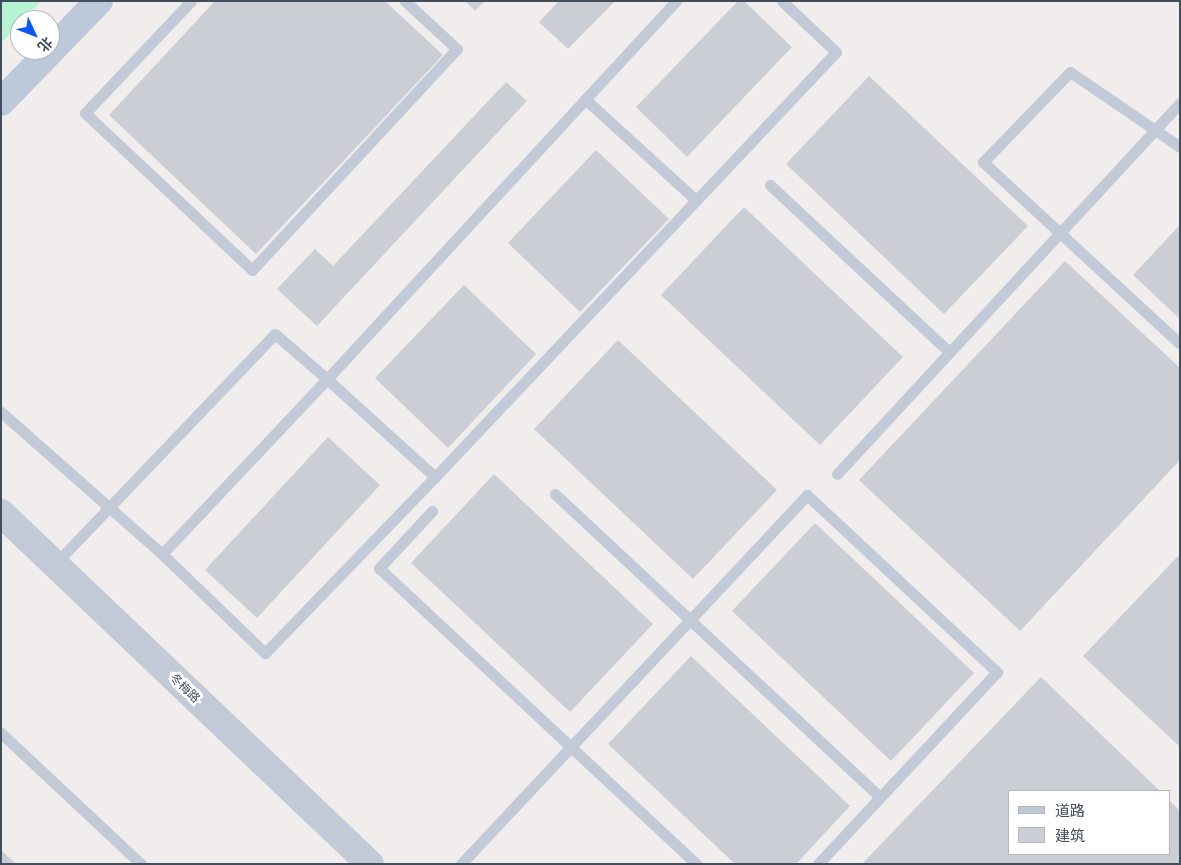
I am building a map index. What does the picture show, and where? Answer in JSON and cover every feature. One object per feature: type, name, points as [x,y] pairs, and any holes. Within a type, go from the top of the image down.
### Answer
[{"type":"main road","points":[[1,102],[99,1]]},
{"type":"street","name":"冬梅路","points":[[1,512],[370,864]]},
{"type":"lane","points":[[191,1],[84,113],[252,270],[457,49],[405,1]]},
{"type":"lane","points":[[162,554],[327,379],[676,1]]},
{"type":"lane","points":[[1,412],[162,554],[265,653],[836,52],[782,1]]},
{"type":"lane","points":[[1180,147],[1070,72],[983,162],[1180,344]]},
{"type":"lane","points":[[585,99],[696,200]]},
{"type":"lane","points":[[837,474],[1180,103]]},
{"type":"lane","points":[[770,185],[949,352]]},
{"type":"lane","points":[[55,564],[275,334],[435,476]]},
{"type":"lane","points":[[556,494],[880,797]]},
{"type":"lane","points":[[461,864],[807,495],[997,672],[818,864]]},
{"type":"lane","points":[[432,511],[379,568],[696,864]]},
{"type":"lane","points":[[1,733],[142,864]]},
{"type":"green space","points":[[1,1],[41,1],[32,10],[10,10],[10,34],[1,43]]},
{"type":"building","points":[[215,1],[385,1],[443,55],[256,254],[109,115]]},
{"type":"building","points":[[465,1],[485,1],[475,11]]},
{"type":"building","points":[[559,1],[615,1],[568,49],[539,22]]},
{"type":"building","points":[[738,1],[744,1],[792,47],[687,157],[636,107]]},
{"type":"building","points":[[869,76],[1028,226],[944,314],[786,164]]},
{"type":"building","points":[[506,82],[527,101],[317,326],[277,289],[315,249],[333,266]]},
{"type":"building","points":[[596,150],[669,219],[580,312],[508,243]]},
{"type":"building","points":[[744,207],[903,357],[820,445],[661,295]]},
{"type":"building","points":[[1180,225],[1180,319],[1133,275]]},
{"type":"building","points":[[1065,261],[1180,368],[1180,460],[1020,631],[859,480]]},
{"type":"building","points":[[464,285],[536,354],[448,448],[375,378]]},
{"type":"building","points":[[618,340],[777,490],[693,579],[534,429]]},
{"type":"building","points":[[328,437],[380,485],[257,618],[205,570]]},
{"type":"building","points":[[494,474],[653,624],[570,712],[411,563]]},
{"type":"building","points":[[815,523],[974,673],[891,761],[732,611]]},
{"type":"building","points":[[1180,554],[1180,747],[1083,656]]},
{"type":"building","points":[[691,656],[850,806],[796,864],[735,864],[608,744]]},
{"type":"building","points":[[1041,677],[1159,790],[1008,790],[1008,855],[1171,855],[1171,802],[1180,811],[1180,864],[862,864]]},
{"type":"building","points":[[1,850],[16,864],[1,864]]}]
